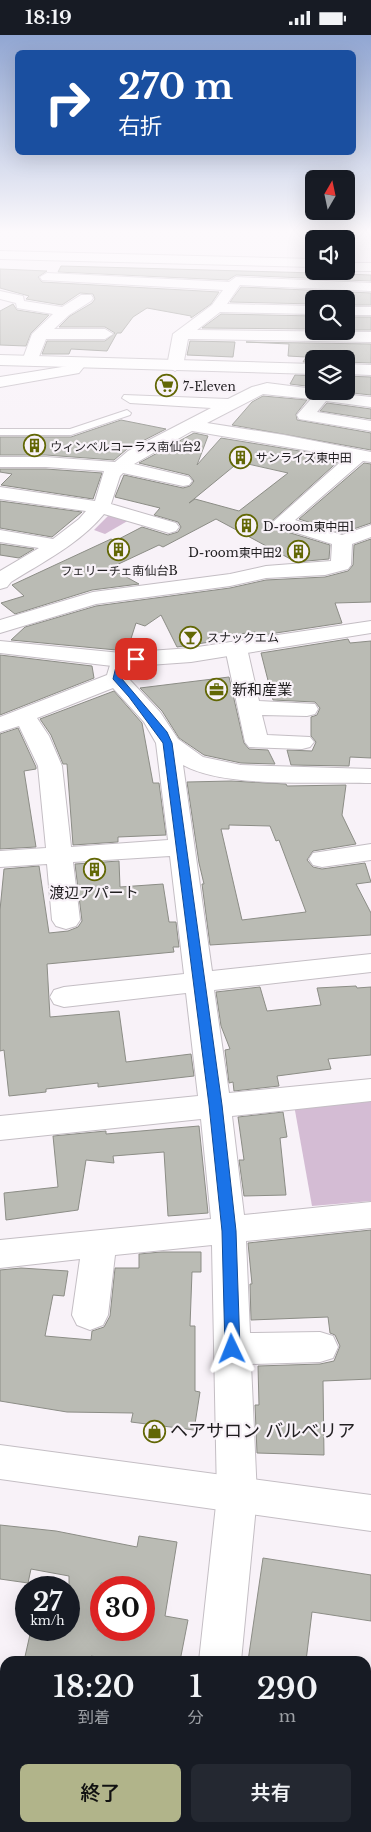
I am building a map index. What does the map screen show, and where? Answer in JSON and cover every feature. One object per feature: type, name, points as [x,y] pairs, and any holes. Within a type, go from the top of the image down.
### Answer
[{"type":"street","points":[[30,361],[40,334],[60,315]]},
{"type":"street","points":[[175,366],[181,334],[208,315]]},
{"type":"street","points":[[40,334],[105,334]]},
{"type":"street","points":[[181,334],[371,337]]},
{"type":"street","points":[[0,360],[305,369]]},
{"type":"street","points":[[0,382],[73,370],[78,363]]},
{"type":"street","points":[[355,369],[371,370]]},
{"type":"street","points":[[0,583],[3,578],[57,545],[86,523],[100,507],[108,492],[108,481],[118,467],[134,455],[191,427],[229,405],[267,388],[305,394]]},
{"type":"street","points":[[318,400],[304,415],[371,426]]},
{"type":"street","points":[[355,400],[371,402]]},
{"type":"street","points":[[129,405],[229,405]]},
{"type":"street","points":[[191,427],[284,440],[365,456]]},
{"type":"street","points":[[365,456],[282,522],[342,541],[371,531]]},
{"type":"street","points":[[0,462],[46,462],[131,468],[183,481]]},
{"type":"street","points":[[0,493],[100,507],[169,527]]},
{"type":"street","points":[[0,537],[57,545]]},
{"type":"street","points":[[0,627],[93,598],[230,580],[266,572],[325,569],[341,565],[342,541]]},
{"type":"street","points":[[0,725],[24,716],[119,670],[236,647],[371,627]]},
{"type":"street","points":[[0,647],[119,670],[138,701],[168,743],[176,752],[194,762],[231,773],[371,776]]},
{"type":"street","points":[[236,647],[257,742],[302,742]]},
{"type":"street","points":[[249,708],[307,709]]},
{"type":"street","points":[[24,716],[37,736],[50,766],[66,920]]},
{"type":"street","points":[[168,743],[183,847],[229,1231],[237,1496],[221,1656]]},
{"type":"street","points":[[0,859],[183,847]]},
{"type":"street","points":[[322,859],[371,852]]},
{"type":"street","points":[[64,997],[371,963]]},
{"type":"street","points":[[0,1128],[371,1090]]},
{"type":"street","points":[[0,1254],[371,1215]]},
{"type":"street","points":[[90,1315],[99,1244]]},
{"type":"street","points":[[232,1349],[320,1347]]},
{"type":"street","points":[[0,1462],[371,1513]]},
{"type":"lane","points":[[0,433],[71,432],[129,405]]},
{"type":"shaded area","points":[[118,514],[131,519],[105,534],[94,530],[108,516]]},
{"type":"shaded area","points":[[371,1099],[371,1201],[312,1206],[294,1105]]},
{"type":"building","points":[[0,315],[49,315],[31,333],[26,346],[0,345]]},
{"type":"building","points":[[136,315],[121,333],[117,333],[107,351],[71,349],[69,354],[42,354],[47,341],[105,341],[115,333],[105,327],[59,327],[70,316]]},
{"type":"building","points":[[220,315],[261,315],[305,316],[305,329],[202,328]]},
{"type":"building","points":[[355,317],[371,317],[371,330],[355,330]]},
{"type":"building","points":[[190,341],[235,342],[233,357],[187,355]]},
{"type":"building","points":[[246,342],[371,344],[371,363],[355,362],[355,350],[305,350],[305,357],[288,356],[289,344]]},
{"type":"building","points":[[295,375],[305,376],[305,386],[290,384]]},
{"type":"building","points":[[355,376],[371,377],[371,395],[355,393]]},
{"type":"building","points":[[263,396],[307,400],[296,414],[297,420],[371,433],[371,450],[232,425],[252,402]]},
{"type":"building","points":[[327,403],[371,409],[371,419],[320,411]]},
{"type":"building","points":[[121,420],[166,429],[127,449],[114,460],[46,455],[0,455],[0,437],[71,437]]},
{"type":"building","points":[[194,433],[208,436],[197,465],[221,438],[342,458],[271,522],[274,528],[330,545],[329,559],[296,562],[216,519],[163,547],[159,545],[110,568],[139,584],[92,590],[15,614],[1,603],[24,596],[12,585],[111,539],[115,541],[142,527],[168,535],[178,532],[181,527],[178,522],[154,515],[160,508],[115,497],[124,475],[183,488],[190,486],[194,481],[189,475],[139,463]],"holes":[[[239,462],[288,473],[239,511],[195,499],[189,503]]]},
{"type":"building","points":[[364,463],[371,464],[371,523],[342,533],[299,519]]},
{"type":"building","points":[[0,469],[46,469],[102,473],[93,499],[1,485],[12,474],[0,472]]},
{"type":"building","points":[[0,501],[82,512],[52,537],[0,528]]},
{"type":"building","points":[[371,539],[371,602],[335,603],[342,623],[256,636],[255,632],[208,638],[210,642],[177,647],[161,615],[145,626],[136,623],[127,651],[11,640],[25,627],[96,606],[230,588],[266,580],[325,577],[348,571],[353,565],[354,545]]},
{"type":"building","points":[[0,544],[34,549],[19,558],[0,555]]},
{"type":"building","points":[[348,639],[350,643],[371,641],[371,758],[350,757],[349,766],[291,765],[287,750],[312,751],[316,742],[311,736],[311,717],[317,715],[320,708],[315,702],[273,700],[261,653]]},
{"type":"building","points":[[0,655],[92,666],[94,678],[0,715]]},
{"type":"building","points":[[229,677],[244,743],[249,749],[268,750],[275,764],[241,763],[204,755],[179,738],[162,711],[140,688]]},
{"type":"building","points":[[114,691],[142,723],[153,783],[159,783],[166,835],[118,837],[118,842],[73,845],[67,764],[63,764],[51,735],[40,719]]},
{"type":"building","points":[[18,728],[36,767],[36,769],[24,771],[36,847],[0,849],[0,734]]},
{"type":"building","points":[[231,781],[286,784],[287,786],[346,785],[342,815],[356,844],[313,851],[307,860],[313,867],[322,869],[365,863],[371,882],[356,884],[371,913],[371,935],[210,945],[202,884],[204,884],[187,782]],"holes":[[[229,825],[270,826],[276,841],[279,840],[306,912],[242,920],[221,829],[229,829]]]},
{"type":"building","points":[[119,861],[120,887],[163,884],[169,922],[176,922],[179,947],[173,947],[174,952],[47,964],[50,1017],[119,1011],[126,1062],[191,1054],[194,1076],[98,1087],[98,1083],[46,1089],[46,1092],[9,1096],[4,1050],[0,1051],[0,910],[4,869],[39,866],[49,933],[68,931],[78,927],[82,921],[75,864]]},
{"type":"building","points":[[356,986],[357,988],[371,987],[371,1055],[328,1059],[331,1069],[277,1076],[279,1086],[234,1091],[233,1082],[229,1083],[225,1050],[230,1049],[221,1026],[216,992],[260,987],[267,1011],[321,1005],[317,988]]},
{"type":"building","points":[[283,1112],[287,1137],[280,1138],[286,1195],[244,1196],[239,1160],[244,1160],[238,1117]]},
{"type":"building","points":[[199,1126],[208,1213],[168,1216],[164,1152],[113,1156],[114,1163],[86,1160],[78,1210],[6,1220],[4,1193],[58,1187],[53,1136],[106,1131],[106,1134]]},
{"type":"building","points":[[371,1230],[371,1379],[323,1381],[324,1455],[257,1453],[255,1405],[259,1405],[258,1366],[320,1364],[334,1361],[340,1346],[335,1335],[330,1333],[328,1317],[251,1320],[250,1284],[252,1284],[248,1243]]},
{"type":"building","points":[[201,1252],[201,1272],[192,1272],[190,1326],[195,1326],[195,1391],[200,1392],[194,1430],[131,1422],[133,1413],[67,1412],[0,1401],[0,1270],[21,1268],[68,1271],[64,1296],[53,1295],[45,1336],[91,1340],[92,1331],[104,1327],[110,1316],[115,1268],[139,1268],[139,1254]]},
{"type":"building","points":[[0,1525],[56,1531],[137,1547],[139,1536],[177,1542],[165,1616],[188,1620],[181,1656],[25,1656],[29,1641],[80,1641],[80,1576],[69,1576],[31,1569],[30,1576],[15,1576],[15,1581],[0,1579]]},
{"type":"building","points":[[263,1558],[371,1575],[371,1621],[312,1612],[307,1656],[249,1656]]},
{"type":"place","name":"7-Eleven","points":[[167,386]]},
{"type":"place","name":"ウィンベルコーラス南仙台2","points":[[34,446]]},
{"type":"place","name":"サンライズ東中田","points":[[240,457]]},
{"type":"place","name":"D-room東中田1","points":[[247,526]]},
{"type":"place","name":"フェリーチェ南仙台B","points":[[119,549]]},
{"type":"place","name":"D-room東中田2","points":[[298,552]]},
{"type":"place","name":"スナックエム","points":[[191,637]]},
{"type":"place","name":"新和産業","points":[[216,689]]},
{"type":"place","name":"渡辺アパート","points":[[94,869]]},
{"type":"place","name":"ヘアサロン バルべリア","points":[[154,1431]]},
{"type":"route","points":[[136,659],[121,660],[117,679],[164,734],[168,743],[183,847],[229,1231],[232,1349]]}]
